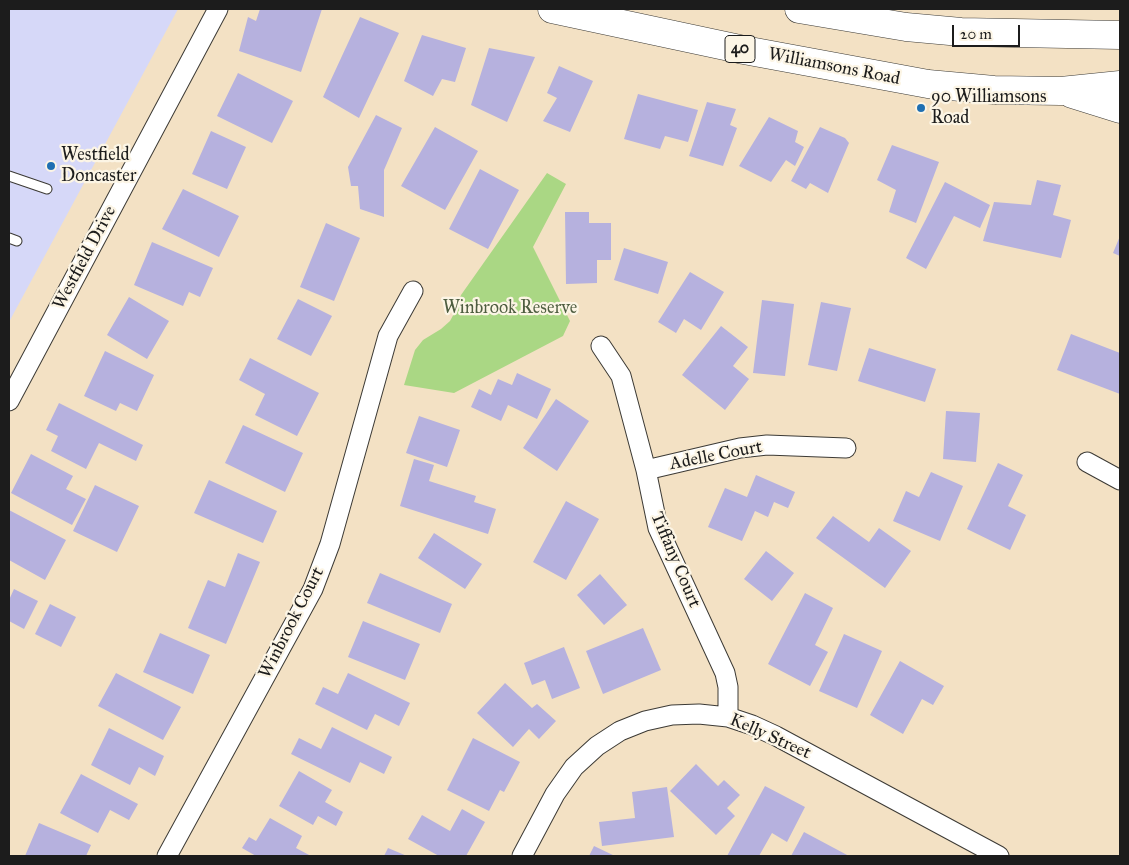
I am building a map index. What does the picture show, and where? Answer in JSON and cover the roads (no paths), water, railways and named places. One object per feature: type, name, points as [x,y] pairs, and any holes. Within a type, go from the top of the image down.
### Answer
[{"type":"main road","name":"Williamsons Road","points":[[552,9],[744,50],[922,83],[994,90],[1061,91]]},
{"type":"main road","points":[[799,9],[906,27],[961,32],[1120,35]]},
{"type":"main road","name":"40","points":[[1061,91],[1120,85]]},
{"type":"main road","points":[[1061,91],[1120,109]]},
{"type":"street","name":"Westfield Drive","points":[[9,401],[218,9]]},
{"type":"street","name":"Winbrook Court","points":[[167,856],[313,589],[330,544],[388,336],[413,291]]},
{"type":"street","name":"Tiffany Court","points":[[600,346],[621,376],[646,470],[658,528],[726,673],[728,717]]},
{"type":"street","name":"Adelle Court","points":[[646,470],[740,448],[767,446],[846,448]]},
{"type":"street","points":[[1087,462],[1120,480]]},
{"type":"street","name":"Kelly Street","points":[[522,856],[555,794],[574,767],[597,746],[620,731],[646,720],[699,714],[728,717],[776,736],[999,856]]},
{"type":"lane","points":[[9,176],[47,189]]},
{"type":"place","name":"90 Williamsons Road","points":[[921,108]]},
{"type":"place","name":"Westfield Doncaster","points":[[51,166]]},
{"type":"park label","name":"Winbrook Reserve","points":[[510,309]]}]
